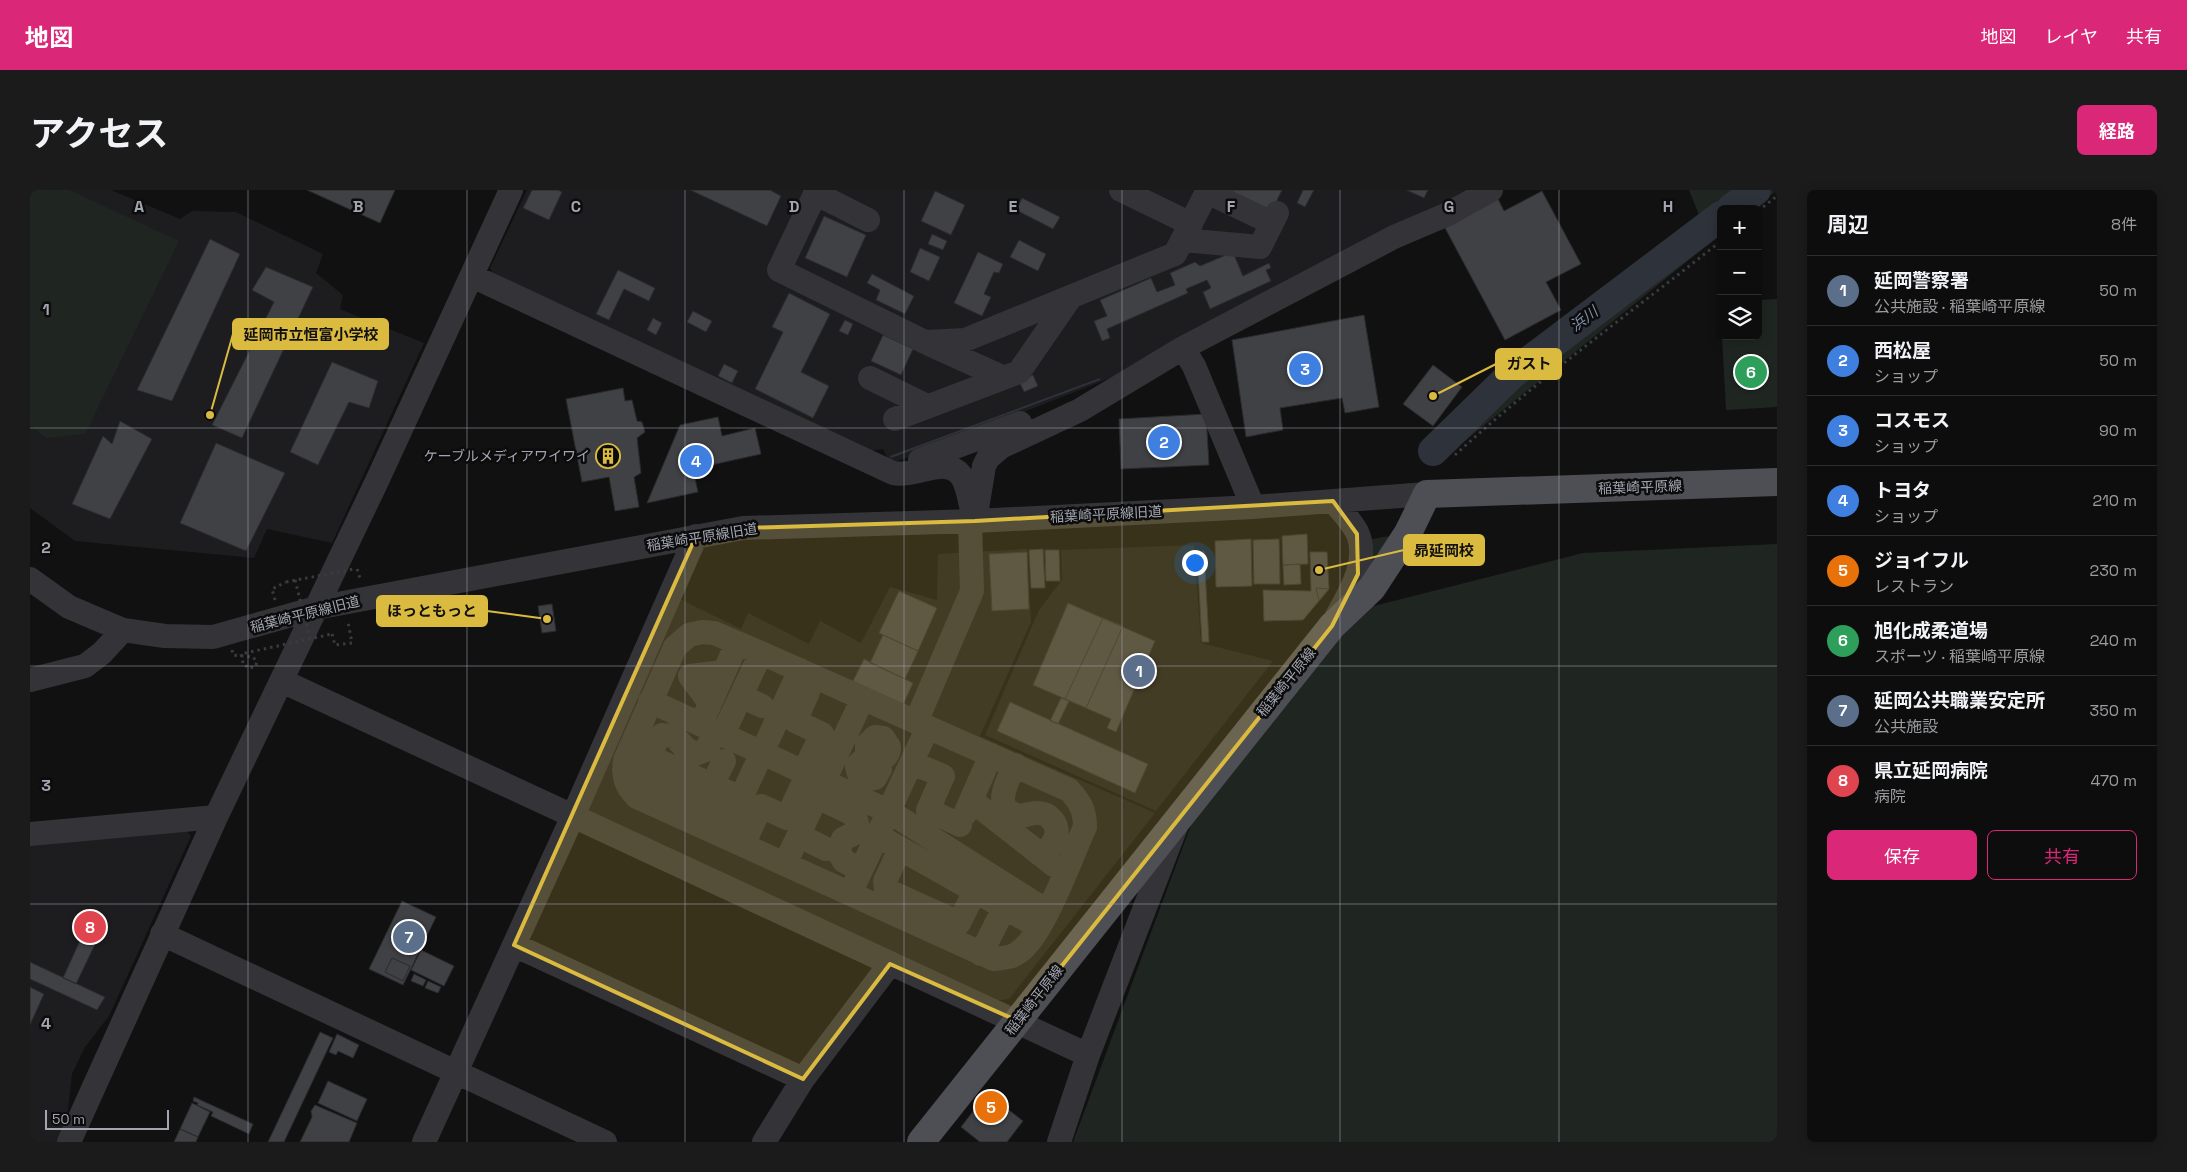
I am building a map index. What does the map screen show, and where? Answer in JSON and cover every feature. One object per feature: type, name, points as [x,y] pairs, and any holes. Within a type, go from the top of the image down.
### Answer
[{"type":"main road","name":"稲葉崎平原線","points":[[921,1142],[1332,626],[1372,588],[1408,534],[1427,494],[1777,482]]},
{"type":"street","points":[[69,1142],[216,817],[282,681],[511,190]]},
{"type":"street","points":[[925,342],[966,340],[1175,254],[1187,232],[1208,191],[1274,218],[1260,247],[1187,232],[1121,190]]},
{"type":"street","points":[[902,784],[878,757],[913,720],[972,591],[972,521],[984,466],[988,458],[1001,447],[1080,410],[1183,348],[1394,237],[1448,214],[1491,190]]},
{"type":"street","points":[[868,220],[816,191],[779,270],[925,342],[1002,377]]},
{"type":"street","points":[[472,276],[888,470],[901,475],[946,466],[953,468],[962,478],[972,521]]},
{"type":"street","points":[[895,419],[1019,372],[1070,298]]},
{"type":"street","points":[[1183,348],[1194,366],[1252,507]]},
{"type":"street","points":[[870,378],[927,406]]},
{"type":"street","points":[[888,470],[895,470],[1112,391]]},
{"type":"street","points":[[962,478],[975,446],[987,436]]},
{"type":"street","name":"稲葉崎平原線旧道","points":[[30,579],[69,607],[123,630],[165,636],[213,637],[316,608],[743,528],[972,521],[1252,507],[1427,494]]},
{"type":"street","points":[[1332,626],[1358,574],[1360,551],[1357,534],[1334,501]]},
{"type":"street","points":[[424,1142],[573,816],[696,536]]},
{"type":"street","points":[[30,680],[85,666],[102,653],[123,630]]},
{"type":"street","points":[[634,758],[737,817],[785,864],[994,959],[1009,958],[1020,952],[1031,942],[1043,919],[1085,827],[1085,814],[1080,802],[1069,790],[1015,765],[761,653],[714,633],[702,632],[689,635],[676,647],[650,701],[634,758],[627,787],[637,797],[737,817],[761,806],[787,818],[814,781],[863,698]]},
{"type":"street","points":[[713,730],[710,703],[737,643]]},
{"type":"street","points":[[634,758],[662,736],[674,736],[686,750],[695,754],[706,750],[713,730],[741,696],[761,653]]},
{"type":"street","points":[[737,817],[763,752],[808,674]]},
{"type":"street","points":[[785,864],[814,781],[822,734],[795,720],[808,674]]},
{"type":"street","points":[[282,681],[1088,1055]]},
{"type":"street","points":[[741,696],[762,706]]},
{"type":"street","points":[[650,701],[763,752],[814,781],[890,812],[1043,919]]},
{"type":"street","points":[[850,894],[912,763],[913,720]]},
{"type":"street","points":[[912,763],[943,776],[928,810],[957,830],[992,755]]},
{"type":"street","points":[[696,763],[721,767],[737,817]]},
{"type":"street","points":[[1015,765],[1002,792],[1004,801],[1013,814],[1019,816],[1041,813],[1050,817],[1055,824],[1056,836],[1043,856]]},
{"type":"street","points":[[814,781],[855,816],[858,828],[853,834],[842,839],[838,851],[844,861],[887,877]]},
{"type":"street","points":[[971,800],[1064,873]]},
{"type":"street","points":[[1059,1142],[1088,1055],[1181,814]]},
{"type":"street","points":[[30,834],[216,817]]},
{"type":"street","points":[[878,836],[1004,908],[1043,919]]},
{"type":"street","points":[[813,877],[825,840]]},
{"type":"street","points":[[900,849],[885,881],[886,890],[955,923],[959,923],[978,893]]},
{"type":"street","points":[[959,944],[970,919],[978,893]]},
{"type":"street","points":[[982,954],[1004,908]]},
{"type":"street","points":[[970,919],[993,930]]},
{"type":"street","points":[[162,934],[456,1074],[605,1142]]},
{"type":"street","points":[[514,946],[803,1078]]},
{"type":"street","points":[[764,1142],[803,1078],[890,964]]},
{"type":"path","points":[[1762,208],[1777,196]]},
{"type":"path","points":[[1454,455],[1495,418],[1572,355],[1717,244]]},
{"type":"path","points":[[272,588],[286,582],[354,569]]},
{"type":"path","points":[[295,580],[310,638]]},
{"type":"path","points":[[233,654],[253,657],[257,662],[255,667],[248,668],[243,664],[241,654],[332,634],[335,645],[352,642],[345,603]]},
{"type":"highlighted area","points":[[1333,501],[1357,534],[1358,574],[1332,626],[1018,1021],[890,964],[803,1079],[514,945],[696,536],[743,528],[975,521]]},
{"type":"shaded area","points":[[30,190],[111,190],[180,219],[192,211],[236,212],[323,254],[316,273],[343,295],[340,309],[424,343],[332,543],[267,529],[254,558],[75,541],[30,508]]},
{"type":"shaded area","points":[[30,190],[69,190],[179,241],[85,434],[46,438],[30,425]]},
{"type":"shaded area","points":[[527,190],[1468,190],[1126,372],[890,464],[883,449],[867,451],[494,275],[490,268]]},
{"type":"shaded area","points":[[1689,190],[1777,190],[1758,205],[1717,205],[1717,237],[1450,453],[1438,451],[1482,397],[1699,215]]},
{"type":"shaded area","points":[[1777,299],[1777,407],[1726,410],[1722,340],[1762,340],[1762,300]]},
{"type":"shaded area","points":[[1100,378],[1100,380],[891,458],[890,456]]},
{"type":"shaded area","points":[[1390,536],[1373,564],[1366,540]]},
{"type":"shaded area","points":[[1777,544],[1777,1142],[1073,1142],[1194,817],[1362,609],[1583,553]]},
{"type":"shaded area","points":[[1194,545],[1201,643],[1273,661],[1156,811],[985,735],[1039,610],[1062,580],[1061,550]]},
{"type":"shaded area","points":[[1027,549],[1031,622],[980,736],[1155,813],[1009,999],[995,1001],[586,811],[674,596],[741,629],[748,613],[809,644],[820,621],[861,643],[890,587],[937,600],[938,554]]},
{"type":"shaded area","points":[[181,824],[191,836],[109,1016],[85,1047],[72,1074],[67,1118],[58,1142],[30,1142],[30,838]]},
{"type":"building","points":[[307,190],[395,190],[380,223]]},
{"type":"building","points":[[532,190],[558,190],[562,192],[549,220],[523,208]]},
{"type":"building","points":[[690,190],[770,190],[781,196],[767,226]]},
{"type":"building","points":[[1220,190],[1282,190],[1271,213]]},
{"type":"building","points":[[1303,190],[1314,190],[1305,207],[1297,203]]},
{"type":"building","points":[[1406,190],[1428,190],[1424,198]]},
{"type":"building","points":[[935,191],[965,205],[951,235],[921,221]]},
{"type":"building","points":[[1542,191],[1581,264],[1546,282],[1561,310],[1505,340],[1445,228],[1498,199],[1504,211]]},
{"type":"building","points":[[1022,198],[1060,217],[1053,229],[1016,210]]},
{"type":"building","points":[[824,216],[866,235],[847,277],[805,258]]},
{"type":"building","points":[[932,234],[947,241],[943,250],[928,244]]},
{"type":"building","points":[[210,239],[240,254],[172,401],[137,390]]},
{"type":"building","points":[[1019,240],[1046,254],[1038,271],[1010,257]]},
{"type":"building","points":[[920,248],[940,257],[929,281],[910,272]]},
{"type":"building","points":[[978,252],[1003,264],[999,273],[994,272],[984,294],[991,297],[982,316],[954,303]]},
{"type":"building","points":[[1233,252],[1243,276],[1269,263],[1271,268],[1266,270],[1271,281],[1210,309],[1203,292],[1211,288],[1207,280],[1186,289],[1188,293],[1107,329],[1110,338],[1102,341],[1094,321],[1107,316],[1100,300],[1151,278],[1157,292],[1175,285],[1170,273],[1195,262],[1200,266]]},
{"type":"building","points":[[266,267],[313,287],[242,438],[212,425],[274,302],[252,290]]},
{"type":"building","points":[[618,270],[655,288],[649,301],[624,289],[609,320],[596,314]]},
{"type":"building","points":[[872,274],[914,296],[905,314],[876,300],[880,290],[867,283]]},
{"type":"building","points":[[789,293],[830,314],[801,372],[829,386],[813,418],[755,389],[783,332],[772,327]]},
{"type":"building","points":[[693,311],[712,321],[706,332],[687,322]]},
{"type":"building","points":[[1364,315],[1379,407],[1345,413],[1342,398],[1280,408],[1283,430],[1246,437],[1232,340]]},
{"type":"building","points":[[653,318],[662,323],[656,335],[647,330]]},
{"type":"building","points":[[845,320],[853,324],[848,335],[839,331]]},
{"type":"building","points":[[883,335],[913,349],[901,375],[871,361]]},
{"type":"building","points":[[332,362],[378,381],[369,408],[349,402],[318,465],[290,452]]},
{"type":"building","points":[[724,364],[738,371],[732,383],[718,376]]},
{"type":"building","points":[[1433,365],[1462,387],[1433,426],[1403,404]]},
{"type":"building","points":[[1033,375],[1038,386],[1024,392],[1019,381]]},
{"type":"building","name":"ケーブルメディアワイワイ","points":[[623,388],[625,401],[632,400],[637,421],[642,422],[645,432],[637,438],[641,473],[634,477],[639,507],[615,511],[609,477],[582,482],[566,399]]},
{"type":"building","points":[[1206,414],[1209,465],[1121,469],[1119,419]]},
{"type":"building","points":[[718,417],[722,436],[755,428],[761,454],[693,469],[698,492],[647,503],[680,425]]},
{"type":"building","points":[[120,421],[152,439],[110,519],[72,504],[103,436],[112,444]]},
{"type":"building","points":[[216,443],[285,473],[246,551],[180,523]]},
{"type":"building","points":[[1307,534],[1308,564],[1283,565],[1282,536]]},
{"type":"building","points":[[1251,539],[1252,586],[1216,587],[1215,541]]},
{"type":"building","points":[[1279,539],[1280,584],[1254,584],[1253,540]]},
{"type":"building","points":[[1043,549],[1045,588],[1031,588],[1029,550]]},
{"type":"building","points":[[1045,550],[1059,550],[1060,581],[1046,581]]},
{"type":"building","points":[[1204,551],[1209,642],[1202,642],[1197,552]]},
{"type":"building","points":[[1027,552],[1029,609],[992,611],[989,554]]},
{"type":"building","points":[[1310,552],[1327,552],[1329,589],[1303,620],[1264,621],[1263,590],[1311,591]]},
{"type":"building","points":[[1300,564],[1301,584],[1284,585],[1283,565]]},
{"type":"building","points":[[1316,588],[1329,589],[1319,601]]},
{"type":"building","points":[[899,591],[937,608],[918,651],[879,633]]},
{"type":"building","points":[[1068,603],[1155,641],[1116,732],[1107,728],[1111,719],[1033,685]]},
{"type":"building","points":[[552,604],[556,631],[542,633],[538,606]]},
{"type":"building","points":[[1103,618],[1123,626],[1086,708],[1065,699]]},
{"type":"building","points":[[883,635],[918,651],[905,679],[870,663]]},
{"type":"building","points":[[864,659],[913,683],[903,705],[853,681]]},
{"type":"building","points":[[1061,698],[1069,701],[1058,724],[1050,721]]},
{"type":"building","points":[[1010,702],[1148,764],[1135,793],[997,731]]},
{"type":"building","points":[[402,901],[436,917],[403,985],[369,969]]},
{"type":"building","points":[[86,927],[100,934],[76,984],[63,978]]},
{"type":"building","points":[[421,950],[454,966],[444,986],[411,970]]},
{"type":"building","points":[[392,958],[410,966],[403,981],[385,972]]},
{"type":"building","points":[[30,962],[105,997],[97,1010],[30,979]]},
{"type":"building","points":[[414,974],[426,980],[423,986],[411,981]]},
{"type":"building","points":[[428,981],[441,987],[438,993],[425,988]]},
{"type":"building","points":[[30,987],[44,994],[30,1025]]},
{"type":"building","points":[[320,1032],[333,1038],[284,1142],[268,1142]]},
{"type":"building","points":[[337,1034],[359,1045],[353,1058],[338,1051],[336,1055],[329,1052]]},
{"type":"building","points":[[328,1081],[367,1099],[357,1121],[318,1103]]},
{"type":"building","points":[[987,1093],[1023,1121],[1007,1142],[980,1142],[961,1127]]},
{"type":"building","points":[[194,1097],[253,1124],[249,1134],[211,1116],[213,1112],[197,1105],[198,1103],[193,1101]]},
{"type":"building","points":[[192,1103],[210,1112],[198,1137],[180,1129]]},
{"type":"building","points":[[315,1105],[357,1123],[349,1142],[300,1142],[312,1117],[311,1111]]},
{"type":"building","points":[[180,1129],[198,1137],[196,1142],[174,1142]]},
{"type":"waterway","name":"浜川","points":[[1736,205],[1756,190]]},
{"type":"waterway","name":"浜川","points":[[1433,451],[1512,374],[1717,219]]},
{"type":"place","name":"コスモス","points":[[1305,369]]},
{"type":"place","name":"旭化成柔道場","points":[[1751,372]]},
{"type":"place","name":"ガスト","points":[[1433,396]]},
{"type":"place","name":"延岡市立恒富小学校","points":[[210,415]]},
{"type":"place","name":"西松屋","points":[[1164,442]]},
{"type":"place","name":"ケーブルメディアワイワイ","points":[[608,456]]},
{"type":"place","name":"トヨタ","points":[[696,461]]},
{"type":"place","name":"昴延岡校","points":[[1319,570]]},
{"type":"place","name":"ほっともっと","points":[[547,619]]},
{"type":"place","name":"延岡警察署","points":[[1139,671]]},
{"type":"place","name":"県立延岡病院","points":[[90,927]]},
{"type":"place","name":"延岡公共職業安定所","points":[[409,937]]},
{"type":"place","name":"ジョイフル","points":[[991,1107]]}]
